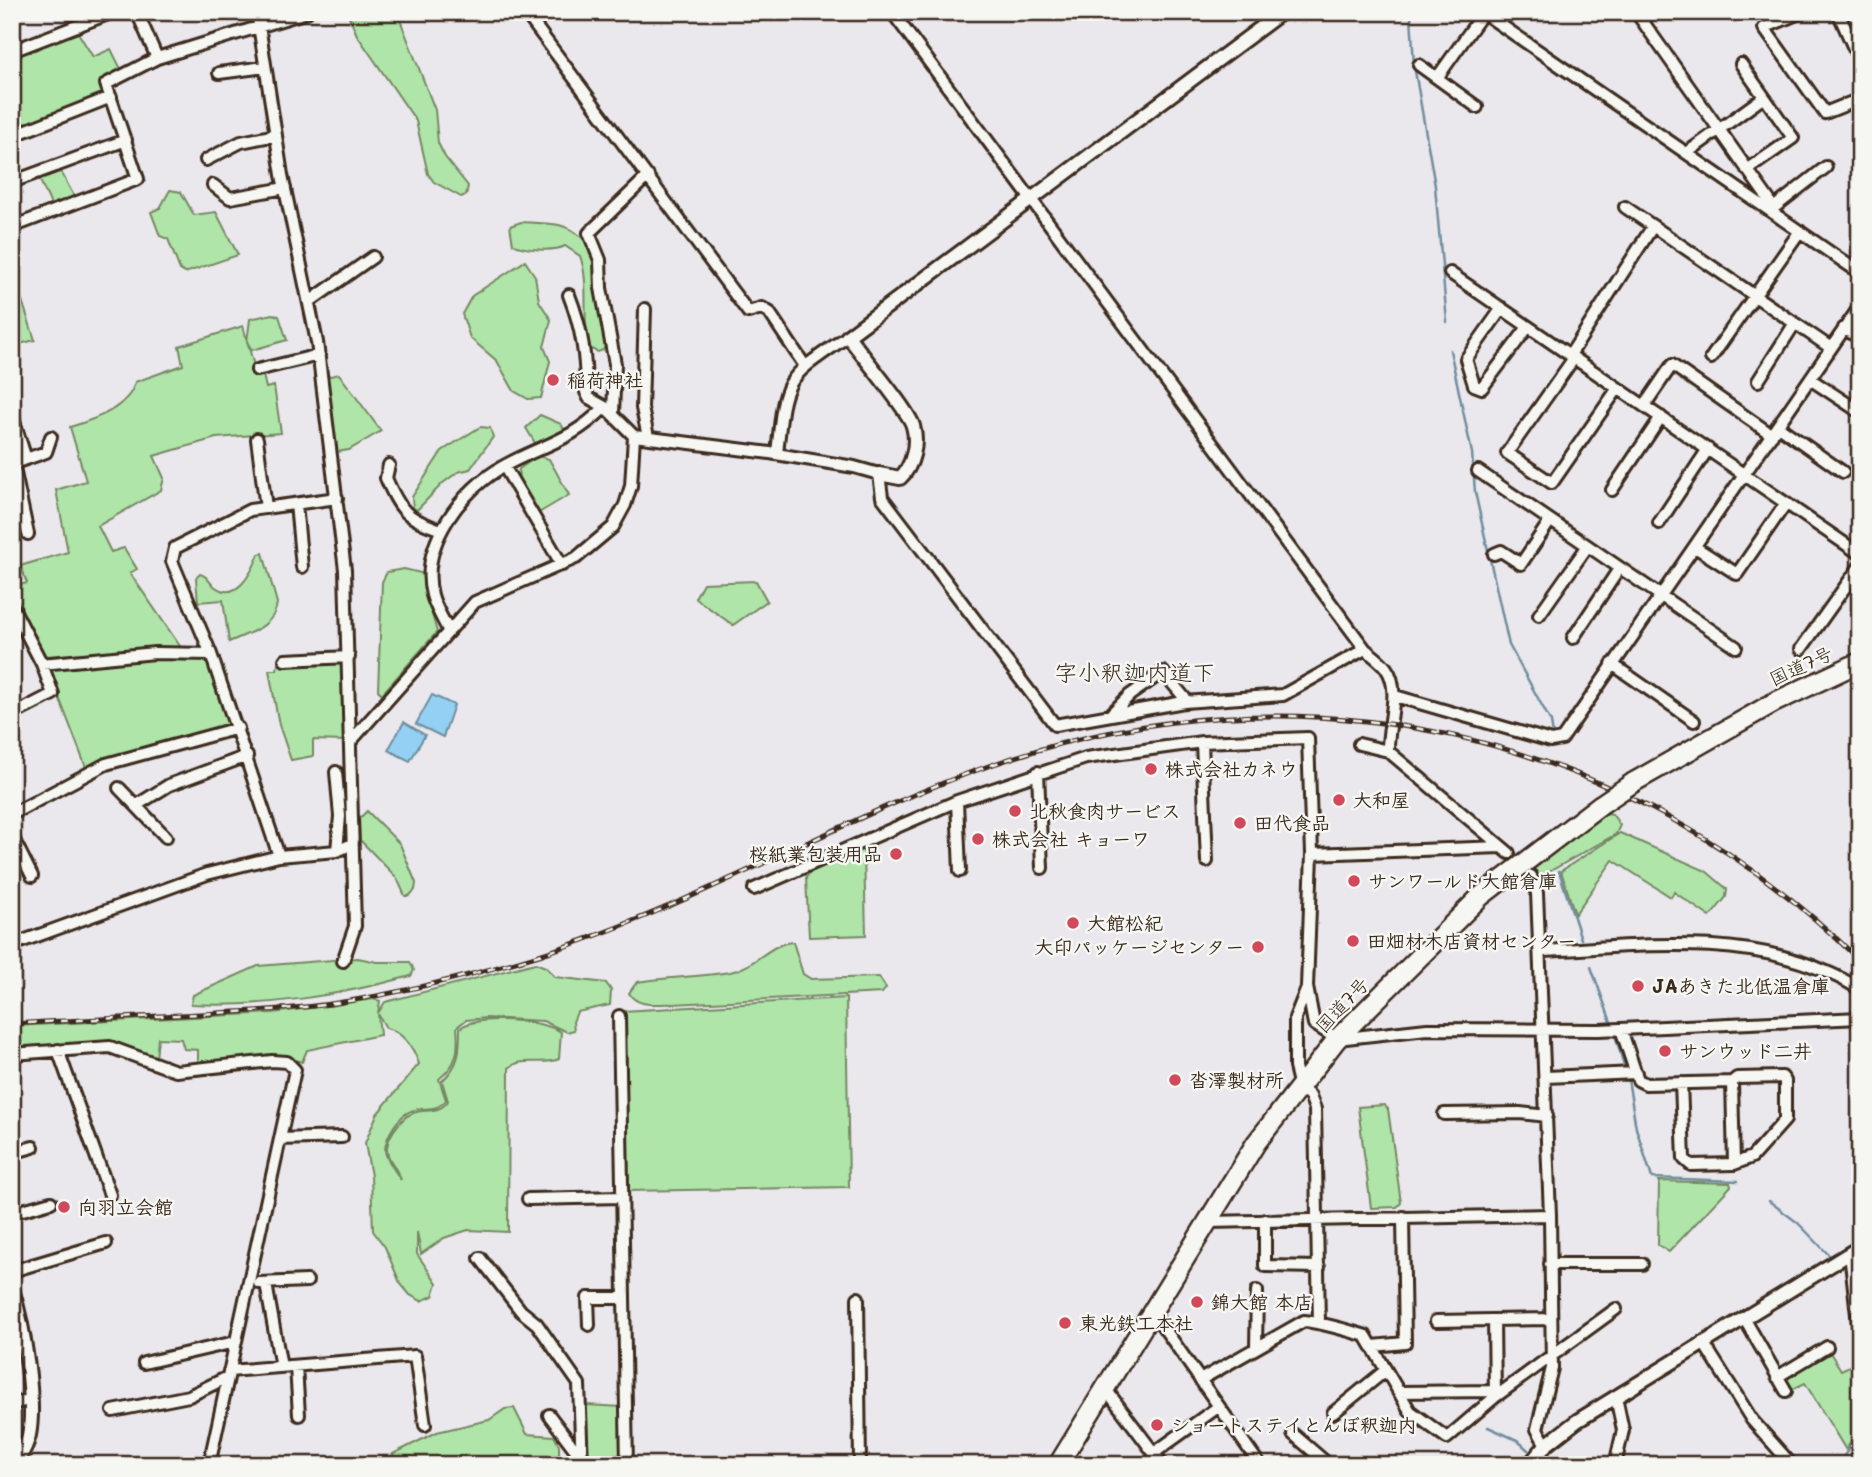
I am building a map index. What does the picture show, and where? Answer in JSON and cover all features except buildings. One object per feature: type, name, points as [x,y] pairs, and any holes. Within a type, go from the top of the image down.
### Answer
[{"type":"highway","name":"国道7号","points":[[1058,1465],[1256,1143],[1337,1038],[1481,896],[1600,805],[1634,782],[1775,702],[1860,663]]},
{"type":"street","points":[[12,51],[113,12]]},
{"type":"street","points":[[137,12],[157,58]]},
{"type":"street","points":[[257,12],[285,188],[319,355],[345,570],[352,740],[350,845],[355,926],[343,961]]},
{"type":"street","points":[[12,227],[138,178],[106,84],[157,58],[307,12]]},
{"type":"street","points":[[525,12],[748,313],[762,307],[769,312],[805,366]]},
{"type":"street","points":[[892,12],[1365,649],[1387,669],[1395,696],[1389,717],[1388,751]]},
{"type":"street","points":[[777,454],[783,396],[792,377],[1282,12]]},
{"type":"street","points":[[1802,12],[1764,28],[1825,113],[1860,99]]},
{"type":"street","points":[[1838,12],[1857,48],[1860,62]]},
{"type":"street","points":[[1437,78],[1482,13],[1688,152],[1860,273]]},
{"type":"street","points":[[1641,14],[1769,200],[1771,211]]},
{"type":"street","points":[[1741,64],[1793,138],[1747,170]]},
{"type":"street","points":[[1419,65],[1476,107]]},
{"type":"street","points":[[219,74],[265,67]]},
{"type":"street","points":[[12,136],[111,97]]},
{"type":"street","points":[[1688,152],[1764,97]]},
{"type":"street","points":[[206,160],[241,142],[276,135]]},
{"type":"street","points":[[12,182],[125,140]]},
{"type":"street","points":[[1771,211],[1826,167]]},
{"type":"street","points":[[448,629],[432,595],[430,570],[442,530],[469,493],[504,466],[563,441],[609,410],[615,365],[601,288],[600,260],[589,233],[648,176]]},
{"type":"street","points":[[214,185],[230,198],[285,188]]},
{"type":"street","points":[[1625,208],[1830,348]]},
{"type":"street","points":[[1618,388],[1552,483],[1507,453],[1572,357],[1653,226]]},
{"type":"street","points":[[1711,358],[1800,230]]},
{"type":"street","points":[[309,302],[373,257]]},
{"type":"street","points":[[1450,273],[1860,554]]},
{"type":"street","points":[[569,295],[586,353],[586,392],[589,398],[609,410],[634,436],[777,454],[900,478],[907,472],[915,446],[913,424],[848,336]]},
{"type":"street","points":[[1395,696],[1551,741],[1562,739],[1860,306]]},
{"type":"street","points":[[1502,308],[1466,359],[1474,385],[1482,388],[1528,327]]},
{"type":"street","points":[[645,309],[642,408],[648,437]]},
{"type":"street","points":[[1758,381],[1795,323]]},
{"type":"street","points":[[1844,328],[1860,339]]},
{"type":"street","points":[[257,370],[319,355]]},
{"type":"street","points":[[1644,406],[1672,365],[1843,472]]},
{"type":"street","points":[[1810,379],[1860,412]]},
{"type":"street","points":[[12,415],[26,459]]},
{"type":"street","points":[[1612,490],[1661,417]]},
{"type":"street","points":[[352,740],[412,676],[448,629],[485,595],[562,565],[590,549],[613,527],[631,486],[634,436]]},
{"type":"street","points":[[28,534],[12,464],[46,452],[51,437]]},
{"type":"street","points":[[257,439],[266,508]]},
{"type":"street","points":[[1659,523],[1708,449]]},
{"type":"street","points":[[389,465],[386,478],[405,514],[417,522],[442,530]]},
{"type":"street","points":[[504,466],[562,565]]},
{"type":"street","points":[[1478,471],[1661,598],[1736,646]]},
{"type":"street","points":[[879,474],[882,497],[1055,725],[1112,713],[1188,702],[1283,695],[1365,649]]},
{"type":"street","points":[[279,856],[211,653],[172,561],[176,548],[250,510],[337,498]]},
{"type":"street","points":[[1695,547],[1737,574],[1786,503]]},
{"type":"street","points":[[296,504],[302,567]]},
{"type":"street","points":[[1494,554],[1501,551],[1521,565],[1550,521]]},
{"type":"street","points":[[1539,615],[1587,547]]},
{"type":"street","points":[[1801,649],[1860,566]]},
{"type":"street","points":[[1573,638],[1619,569]]},
{"type":"street","points":[[12,606],[42,664],[53,694],[12,715]]},
{"type":"street","points":[[42,664],[155,653],[211,653]]},
{"type":"street","points":[[285,660],[349,657]]},
{"type":"street","points":[[1612,664],[1695,721]]},
{"type":"street","points":[[1112,713],[1130,695],[1163,672],[1188,702]]},
{"type":"street","points":[[12,814],[106,764],[238,728]]},
{"type":"street","points":[[754,889],[957,801],[1038,772],[1119,752],[1202,742],[1308,738],[1312,855],[1307,987],[1314,1024],[1337,1038],[1427,1029],[1621,1029],[1860,1018]]},
{"type":"street","points":[[1202,742],[1207,861]]},
{"type":"street","points":[[1312,855],[1505,850],[1388,751],[1359,744]]},
{"type":"street","points":[[136,805],[169,785],[247,756]]},
{"type":"street","points":[[335,772],[340,816],[337,851]]},
{"type":"street","points":[[1038,772],[1042,867]]},
{"type":"street","points":[[119,788],[166,837]]},
{"type":"street","points":[[957,801],[960,871]]},
{"type":"street","points":[[12,836],[32,876]]},
{"type":"street","points":[[12,945],[207,874],[279,856],[337,851],[350,845]]},
{"type":"street","points":[[1531,876],[1537,893],[1550,1215],[1551,1381],[1537,1429],[1546,1444]]},
{"type":"street","points":[[1540,951],[1707,945],[1754,950],[1807,963],[1860,989]]},
{"type":"street","points":[[1307,987],[1294,1018],[1295,1068],[1300,1087],[1310,1096],[1315,1109],[1319,1323]]},
{"type":"street","points":[[620,1016],[627,1465]]},
{"type":"street","points":[[1621,1029],[1638,1080],[1646,1084],[1681,1083],[1732,1082],[1737,1078],[1782,1077],[1785,1080],[1785,1121],[1752,1157],[1734,1164],[1687,1163],[1681,1083]]},
{"type":"street","points":[[12,1054],[110,1047],[176,1071],[272,1061],[287,1062],[295,1070],[228,1374],[218,1434],[209,1465]]},
{"type":"street","points":[[58,1050],[110,1195]]},
{"type":"street","points":[[1546,1077],[1636,1073]]},
{"type":"street","points":[[1732,1082],[1734,1164]]},
{"type":"street","points":[[1444,1114],[1520,1113],[1547,1116]]},
{"type":"street","points":[[280,1139],[342,1137]]},
{"type":"street","points":[[12,1153],[33,1147]]},
{"type":"street","points":[[528,1199],[622,1197]]},
{"type":"street","points":[[12,1213],[51,1202]]},
{"type":"street","points":[[1208,1222],[1550,1215]]},
{"type":"street","points":[[1373,1346],[1405,1343],[1403,1217]]},
{"type":"street","points":[[1265,1220],[1265,1266],[1319,1267]]},
{"type":"street","points":[[12,1272],[106,1243]]},
{"type":"street","points":[[1529,1465],[1546,1444],[1616,1397],[1855,1250],[1860,1341]]},
{"type":"street","points":[[481,1258],[521,1311],[537,1324],[579,1384],[582,1462]]},
{"type":"street","points":[[1550,1264],[1642,1264]]},
{"type":"street","points":[[250,1281],[266,1284],[307,1281]]},
{"type":"street","points":[[266,1284],[281,1367]]},
{"type":"street","points":[[12,1289],[16,1320],[27,1357],[29,1400],[29,1437],[15,1465]]},
{"type":"street","points":[[1256,1348],[1257,1291]]},
{"type":"street","points":[[858,1297],[860,1465]]},
{"type":"street","points":[[589,1325],[588,1298],[624,1298]]},
{"type":"street","points":[[1200,1380],[1304,1321],[1319,1323],[1366,1336],[1410,1411],[1447,1438],[1495,1394],[1616,1309]]},
{"type":"street","points":[[1152,1311],[1260,1465]]},
{"type":"street","points":[[1744,1318],[1786,1391]]},
{"type":"street","points":[[1436,1321],[1551,1319]]},
{"type":"street","points":[[1494,1320],[1495,1394]]},
{"type":"street","points":[[144,1363],[235,1342]]},
{"type":"street","points":[[1703,1342],[1752,1420],[1792,1465]]},
{"type":"street","points":[[1777,1377],[1827,1347]]},
{"type":"street","points":[[113,1411],[188,1395],[228,1374],[415,1356],[425,1425]]},
{"type":"street","points":[[296,1366],[299,1415]]},
{"type":"street","points":[[1333,1413],[1386,1370]]},
{"type":"street","points":[[1105,1388],[1164,1465]]},
{"type":"street","points":[[1398,1392],[1495,1394]]},
{"type":"street","points":[[1615,1465],[1623,1430],[1616,1397]]},
{"type":"street","points":[[12,1404],[29,1400]]},
{"type":"street","points":[[1154,1453],[1218,1407]]},
{"type":"street","points":[[549,1415],[582,1462]]},
{"type":"street","points":[[1293,1434],[1329,1465]]},
{"type":"green space","points":[[347,12],[397,12],[435,110],[438,143],[445,157],[468,186],[466,195],[461,197],[434,182],[428,174],[416,121],[357,35]]},
{"type":"green space","points":[[77,31],[93,57],[111,49],[122,71],[104,81],[102,95],[12,130],[12,52]]},
{"type":"green space","points":[[59,168],[75,198],[52,207],[38,176]]},
{"type":"green space","points":[[170,190],[181,192],[194,215],[216,212],[238,255],[185,273],[180,270],[168,239],[160,236],[151,212],[160,208]]},
{"type":"green space","points":[[521,222],[559,225],[575,232],[586,243],[594,257],[603,291],[607,343],[603,350],[598,352],[591,349],[588,338],[585,279],[580,256],[565,246],[539,249],[513,244],[510,226]]},
{"type":"green space","points":[[525,261],[535,276],[539,301],[551,320],[544,347],[550,361],[541,398],[528,399],[514,391],[497,361],[470,338],[462,314],[472,296]]},
{"type":"green space","points":[[12,270],[35,340],[12,346]]},
{"type":"green space","points":[[272,314],[279,316],[287,340],[252,350],[247,342],[250,319]]},
{"type":"green space","points":[[243,326],[256,373],[263,375],[266,388],[274,386],[281,433],[216,438],[154,456],[164,478],[161,490],[98,526],[111,552],[124,548],[137,569],[130,573],[182,649],[44,656],[12,600],[12,587],[27,583],[20,566],[68,552],[56,490],[86,481],[70,427],[99,417],[118,406],[126,399],[135,382],[183,365],[179,346]]},
{"type":"green space","points":[[339,374],[381,431],[349,450],[336,452],[326,377]]},
{"type":"green space","points":[[540,415],[561,424],[565,431],[561,438],[541,445],[535,443],[526,428]]},
{"type":"green space","points":[[480,427],[490,428],[493,437],[470,469],[458,472],[443,483],[417,510],[413,508],[412,497],[442,451]]},
{"type":"green space","points":[[538,456],[549,459],[569,495],[537,514],[518,483],[519,469]]},
{"type":"green space","points":[[263,553],[277,603],[275,611],[266,624],[229,642],[223,600],[198,602],[196,578],[200,574],[203,575],[221,590],[236,589],[247,577],[259,554]]},
{"type":"green space","points":[[404,569],[425,574],[425,590],[437,632],[382,694],[378,690],[382,582],[387,572]]},
{"type":"green space","points":[[756,581],[767,601],[733,625],[695,598],[703,583]]},
{"type":"green space","points":[[202,656],[211,663],[231,720],[226,728],[155,743],[87,770],[49,671],[53,666]]},
{"type":"green space","points":[[344,660],[346,741],[313,740],[313,756],[291,760],[279,725],[269,670],[277,670],[278,663]]},
{"type":"green space","points":[[367,811],[400,844],[416,883],[415,890],[409,896],[405,896],[397,878],[360,840],[359,819]]},
{"type":"green space","points":[[1607,813],[1612,814],[1620,825],[1616,834],[1538,878],[1531,870],[1539,862]]},
{"type":"green space","points":[[1620,833],[1706,871],[1727,889],[1726,897],[1710,917],[1674,892],[1671,897],[1613,860],[1575,914],[1561,871]]},
{"type":"green space","points":[[859,850],[864,851],[866,935],[809,937],[806,878],[809,873]]},
{"type":"green space","points":[[793,942],[803,974],[811,979],[879,977],[886,988],[882,993],[673,1004],[642,1003],[629,993],[637,982],[730,972],[747,965],[777,946]]},
{"type":"green space","points":[[358,958],[377,962],[410,962],[414,970],[411,976],[385,983],[302,999],[246,1004],[191,1004],[193,995],[258,966]]},
{"type":"green space","points":[[535,963],[546,967],[555,977],[606,983],[611,990],[610,1005],[577,1012],[573,1022],[574,1030],[567,1032],[543,1021],[486,1018],[466,1020],[457,1027],[458,1043],[454,1062],[439,1079],[446,1100],[438,1106],[406,1114],[397,1122],[387,1140],[386,1154],[401,1180],[388,1155],[390,1137],[408,1116],[436,1110],[448,1101],[442,1081],[458,1057],[460,1028],[481,1021],[495,1020],[540,1024],[561,1032],[559,1059],[514,1064],[509,1068],[508,1232],[468,1230],[444,1238],[421,1254],[417,1232],[417,1254],[437,1283],[433,1296],[421,1301],[410,1295],[400,1283],[385,1247],[373,1231],[371,1176],[365,1143],[377,1114],[419,1064],[407,1042],[398,1033],[386,1028],[378,1014],[380,1035],[307,1050],[302,1062],[282,1056],[198,1066],[198,1050],[184,1049],[181,1039],[158,1038],[156,1059],[118,1046],[12,1052],[12,1026],[273,1013],[374,999],[380,1001],[378,1013],[385,1002]]},
{"type":"green space","points":[[846,998],[849,1187],[627,1191],[623,1011]]},
{"type":"green space","points":[[1384,1105],[1388,1109],[1401,1203],[1397,1207],[1371,1208],[1358,1107]]},
{"type":"green space","points":[[1659,1181],[1730,1183],[1731,1186],[1669,1252],[1658,1245]]},
{"type":"green space","points":[[1829,1351],[1841,1370],[1856,1363],[1860,1387],[1859,1418],[1846,1450],[1805,1383],[1791,1390],[1785,1380]]},
{"type":"green space","points":[[586,1405],[622,1407],[623,1465],[586,1465]]},
{"type":"green space","points":[[514,1408],[527,1434],[554,1436],[559,1445],[559,1465],[517,1465],[491,1459],[465,1465],[392,1465],[393,1454],[437,1432],[489,1420],[505,1409]]},
{"type":"water","points":[[432,695],[454,705],[443,737],[416,724]]},
{"type":"water","points":[[404,722],[425,735],[410,761],[388,750]]},
{"type":"waterway","points":[[1411,16],[1414,65],[1435,186],[1447,322]]},
{"type":"waterway","points":[[1450,350],[1472,453],[1475,492],[1509,645],[1551,722],[1553,735]]},
{"type":"waterway","points":[[1559,871],[1581,939]]},
{"type":"waterway","points":[[1591,967],[1612,1025]]},
{"type":"waterway","points":[[1615,1035],[1625,1069]]},
{"type":"waterway","points":[[1628,1079],[1636,1128],[1652,1178],[1738,1181]]},
{"type":"waterway","points":[[1769,1201],[1798,1223],[1830,1256]]},
{"type":"waterway","points":[[1855,1340],[1860,1378]]},
{"type":"waterway","points":[[1488,1427],[1517,1440],[1528,1450]]},
{"type":"waterway","points":[[1838,1465],[1860,1432]]},
{"type":"railway","points":[[12,1024],[303,1007],[388,994],[464,976],[598,935],[655,912],[879,810],[994,764],[1110,732],[1227,717],[1342,719],[1456,736],[1565,769],[1670,818],[1769,882],[1860,961]]},
{"type":"place","name":"稲荷神社","points":[[553,380]]},
{"type":"place","name":"株式会社カネウ","points":[[1151,769]]},
{"type":"place","name":"大和屋","points":[[1339,800]]},
{"type":"place","name":"北秋食肉サービス","points":[[1015,811]]},
{"type":"place","name":"田代食品","points":[[1240,823]]},
{"type":"place","name":"株式会社 キョーワ","points":[[978,839]]},
{"type":"place","name":"桜紙業包装用品","points":[[896,854]]},
{"type":"place","name":"サンワールド大館倉庫","points":[[1354,881]]},
{"type":"place","name":"大館松紀","points":[[1073,923]]},
{"type":"place","name":"田畑材木店資材センター","points":[[1353,941]]},
{"type":"place","name":"大印パッケージセンター","points":[[1258,947]]},
{"type":"place","name":"JAあきた北低温倉庫","points":[[1638,986]]},
{"type":"place","name":"サンウッド二井","points":[[1665,1051]]},
{"type":"place","name":"沓澤製材所","points":[[1175,1080]]},
{"type":"place","name":"向羽立会館","points":[[64,1207]]},
{"type":"place","name":"錦大館 本店","points":[[1197,1302]]},
{"type":"place","name":"東光鉄工本社","points":[[1065,1323]]},
{"type":"place","name":"ショートステイとんぼ釈迦内","points":[[1157,1425]]},
{"type":"district","name":"字小釈迦内道下","points":[[1135,673]]}]
